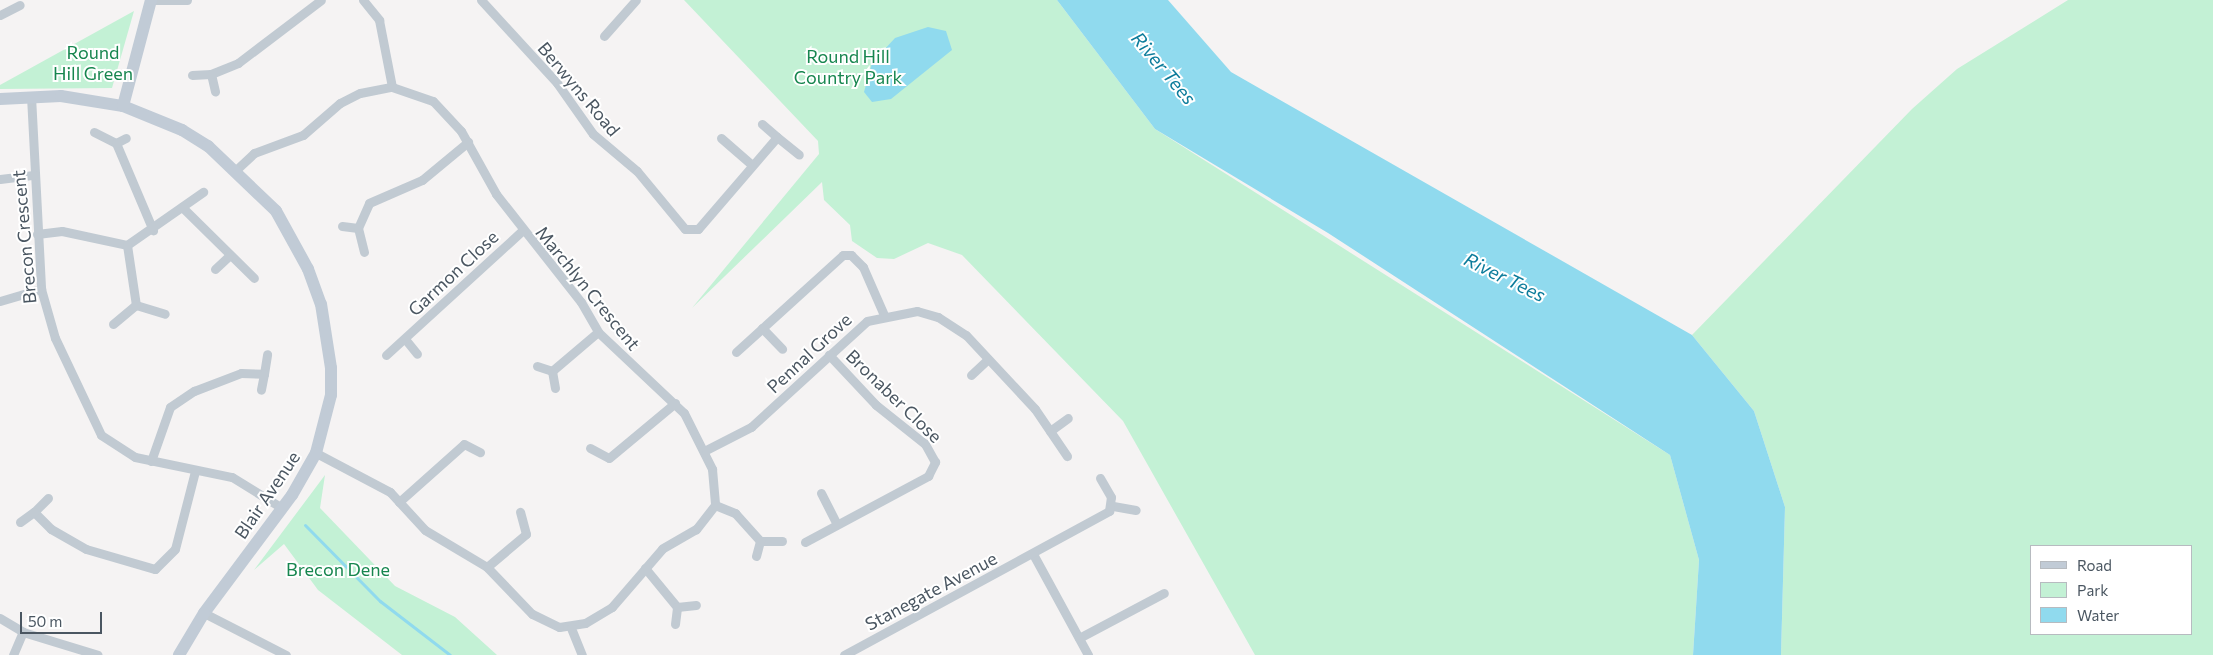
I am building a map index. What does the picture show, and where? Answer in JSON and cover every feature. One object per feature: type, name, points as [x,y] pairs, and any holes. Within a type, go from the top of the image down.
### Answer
[{"type":"street","points":[[122,106],[151,0],[187,0]]},
{"type":"street","points":[[192,76],[211,74],[238,63],[322,0]]},
{"type":"street","points":[[237,169],[254,153],[303,134],[350,97],[392,87],[379,20],[363,0]]},
{"type":"street","name":"Berwyns Road","points":[[481,0],[557,83],[594,134],[637,170],[686,229],[698,229],[777,137]]},
{"type":"street","points":[[604,36],[636,0]]},
{"type":"street","points":[[0,15],[20,5]]},
{"type":"street","points":[[211,74],[215,92]]},
{"type":"street","name":"Marchlyn Crescent","points":[[392,87],[433,102],[468,142],[522,231],[581,302],[598,332],[623,360],[675,403],[706,450],[716,485],[715,505]]},
{"type":"street","name":"Blair Avenue","points":[[0,99],[31,96],[122,106],[182,130],[237,169],[289,231],[321,304],[331,377],[316,453],[282,508],[204,613],[180,655]]},
{"type":"street","name":"Brecon Crescent","points":[[31,96],[37,234],[42,289],[55,338],[100,435],[123,452],[151,461],[195,472],[232,477],[282,508]]},
{"type":"street","points":[[762,124],[799,155]]},
{"type":"street","points":[[94,132],[116,143],[153,230]]},
{"type":"street","points":[[116,143],[126,138]]},
{"type":"street","points":[[720,138],[752,165]]},
{"type":"street","points":[[364,252],[358,228],[364,210],[376,198],[422,180],[468,142]]},
{"type":"street","points":[[0,179],[34,175]]},
{"type":"street","points":[[37,234],[62,231],[127,246],[153,230],[203,192]]},
{"type":"street","points":[[182,207],[229,256],[254,278]]},
{"type":"street","points":[[342,226],[358,228]]},
{"type":"street","name":"Garmon Close","points":[[386,355],[522,231]]},
{"type":"street","points":[[127,246],[136,305]]},
{"type":"street","points":[[736,352],[843,254],[851,255],[863,267],[884,314]]},
{"type":"street","points":[[216,269],[229,256]]},
{"type":"street","points":[[0,302],[42,289]]},
{"type":"street","points":[[136,305],[165,314]]},
{"type":"street","points":[[113,324],[136,305]]},
{"type":"street","name":"Pennal Grove","points":[[706,450],[750,427],[867,321],[884,314],[917,311],[938,317],[957,326],[1050,431],[1067,456]]},
{"type":"street","points":[[762,328],[782,349]]},
{"type":"street","points":[[552,371],[598,332]]},
{"type":"street","name":"Garmon Close","points":[[405,339],[417,354]]},
{"type":"street","points":[[261,390],[267,354]]},
{"type":"street","name":"Bronaber Close","points":[[805,542],[928,476],[935,462],[925,444],[876,404],[829,355]]},
{"type":"street","points":[[971,375],[988,359]]},
{"type":"street","points":[[537,366],[552,371]]},
{"type":"street","points":[[552,371],[555,388]]},
{"type":"street","points":[[151,461],[170,407],[227,376],[264,374]]},
{"type":"street","points":[[590,448],[609,458],[675,403]]},
{"type":"street","points":[[1050,431],[1068,418]]},
{"type":"street","points":[[399,502],[464,444],[480,452]]},
{"type":"street","points":[[316,453],[370,478],[399,502],[425,530],[487,567],[532,614],[545,623],[571,628],[612,607],[662,550],[696,529],[715,505],[735,513],[760,541],[782,541]]},
{"type":"street","points":[[34,512],[71,542],[155,570],[174,549],[195,472]]},
{"type":"street","points":[[1100,478],[1113,506],[1136,510]]},
{"type":"street","points":[[821,493],[837,524]]},
{"type":"street","points":[[20,522],[34,512],[48,498]]},
{"type":"street","name":"Stanegate Avenue","points":[[844,655],[1033,554],[1113,506]]},
{"type":"street","points":[[487,567],[526,534],[520,512]]},
{"type":"street","points":[[756,556],[760,541]]},
{"type":"street","points":[[1033,554],[1088,655]]},
{"type":"street","points":[[645,568],[677,607],[675,624]]},
{"type":"street","points":[[1079,638],[1164,593]]},
{"type":"street","points":[[677,607],[696,604]]},
{"type":"street","points":[[204,613],[269,652],[286,655]]},
{"type":"street","points":[[0,618],[23,632],[98,655]]},
{"type":"street","points":[[571,628],[582,655]]},
{"type":"street","points":[[13,655],[23,632]]},
{"type":"green space","name":"Round Hill Country Park","points":[[684,0],[1057,0],[1155,129],[1670,455],[1699,560],[1693,655],[1255,655],[1123,421],[962,255],[928,243],[894,259],[877,258],[852,241],[850,225],[824,200],[822,182],[692,308],[819,154],[818,141]]},
{"type":"green space","points":[[2068,0],[2213,0],[2213,655],[1781,655],[1785,507],[1754,411],[1692,335],[1912,109],[1957,69]]},
{"type":"green space","name":"Round Hill Green","points":[[134,11],[112,88],[0,89],[0,85]]},
{"type":"green space","name":"Brecon Dene","points":[[325,475],[320,508],[395,586],[455,617],[497,655],[402,655],[318,590],[284,544],[254,570]]},
{"type":"water","name":"River Tees","points":[[1057,0],[1168,0],[1231,72],[1692,335],[1754,411],[1785,507],[1781,655],[1693,655],[1699,560],[1670,455],[1328,233],[1155,129]]},
{"type":"water","points":[[928,27],[946,31],[952,50],[891,99],[872,102],[864,92],[872,63],[895,38]]},
{"type":"waterway","points":[[305,525],[380,601],[450,655]]}]
